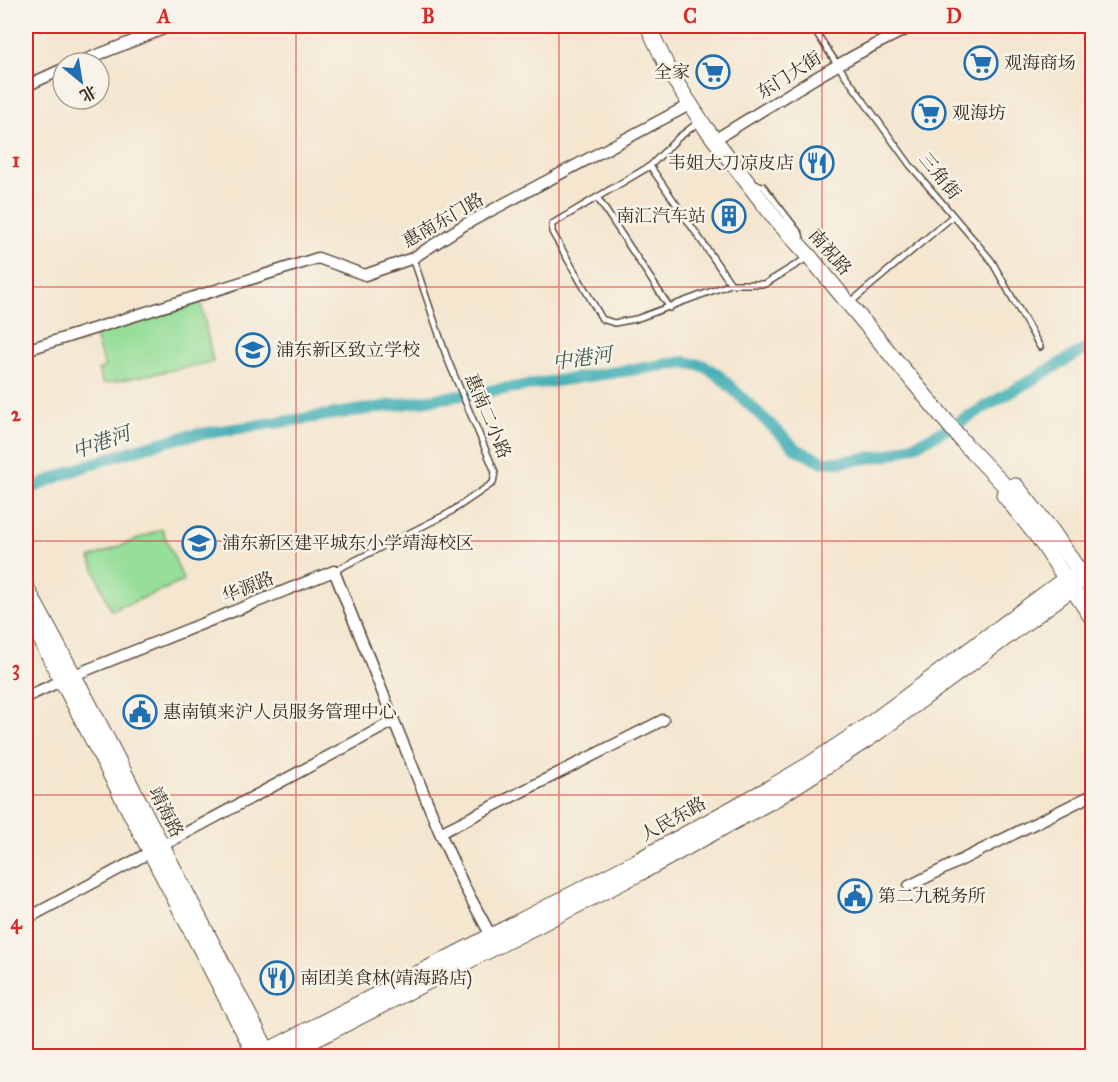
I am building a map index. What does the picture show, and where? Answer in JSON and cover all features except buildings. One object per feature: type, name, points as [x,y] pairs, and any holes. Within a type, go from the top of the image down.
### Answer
[{"type":"street","points":[[107,51],[171,26]]},
{"type":"street","name":"南祝路","points":[[648,26],[670,73],[714,140],[777,221],[806,252],[965,444],[1006,487],[1004,495],[1040,540],[1092,590]]},
{"type":"street","name":"东门大街","points":[[714,140],[837,64],[878,41],[914,26]]},
{"type":"street","points":[[26,86],[51,75]]},
{"type":"street","name":"惠南东门路","points":[[26,350],[318,258],[365,275],[413,258],[464,225],[691,104]]},
{"type":"street","points":[[334,571],[440,833],[490,936]]},
{"type":"street","name":"华源路","points":[[26,697],[334,571]]},
{"type":"street","name":"南祝路","points":[[1078,575],[1092,618]]},
{"type":"street","name":"人民东路","points":[[263,1055],[663,847],[810,764],[1078,575]]},
{"type":"street","name":"人民东路","points":[[283,1056],[650,868],[786,792],[874,735],[1078,575]]},
{"type":"street","name":"靖海路","points":[[26,587],[68,678],[263,1055]]},
{"type":"street","name":"靖海路","points":[[26,611],[68,678]]},
{"type":"street","points":[[440,833],[663,720]]},
{"type":"street","points":[[26,919],[394,721]]},
{"type":"street","points":[[909,886],[1092,795]]},
{"type":"lane","name":"三角街","points":[[812,26],[910,165],[991,260],[1040,347]]},
{"type":"lane","points":[[701,120],[678,138],[650,166],[552,224],[552,232],[602,319],[614,323],[636,320],[731,284],[765,284],[806,252]]},
{"type":"lane","points":[[650,166],[731,284]]},
{"type":"lane","points":[[597,197],[670,308]]},
{"type":"lane","points":[[849,304],[953,216]]},
{"type":"lane","name":"惠南二小路","points":[[334,571],[448,513],[493,483],[495,472],[447,358],[413,258]]},
{"type":"green space","points":[[201,302],[213,362],[103,384],[98,370],[105,367],[94,334]]},
{"type":"green space","points":[[162,529],[184,581],[111,611],[90,558]]},
{"type":"waterway","name":"中港河","points":[[26,491],[105,459],[187,436],[684,362],[704,366],[718,375],[796,449],[823,462],[839,462],[889,455],[917,444],[1092,345]]},
{"type":"place","name":"观海商场","points":[[981,63]]},
{"type":"place","name":"全家","points":[[713,72]]},
{"type":"place","name":"观海坊","points":[[929,113]]},
{"type":"place","name":"韦姐大刀凉皮店","points":[[817,163]]},
{"type":"place","name":"南汇汽车站","points":[[729,216]]},
{"type":"place","name":"浦东新区致立学校","points":[[253,350]]},
{"type":"place","name":"浦东新区建平城东小学靖海校区","points":[[199,543]]},
{"type":"place","name":"惠南镇来沪人员服务管理中心","points":[[140,712]]},
{"type":"place","name":"第二九税务所","points":[[855,896]]},
{"type":"place","name":"南团美食林(靖海路店)","points":[[277,978]]}]
